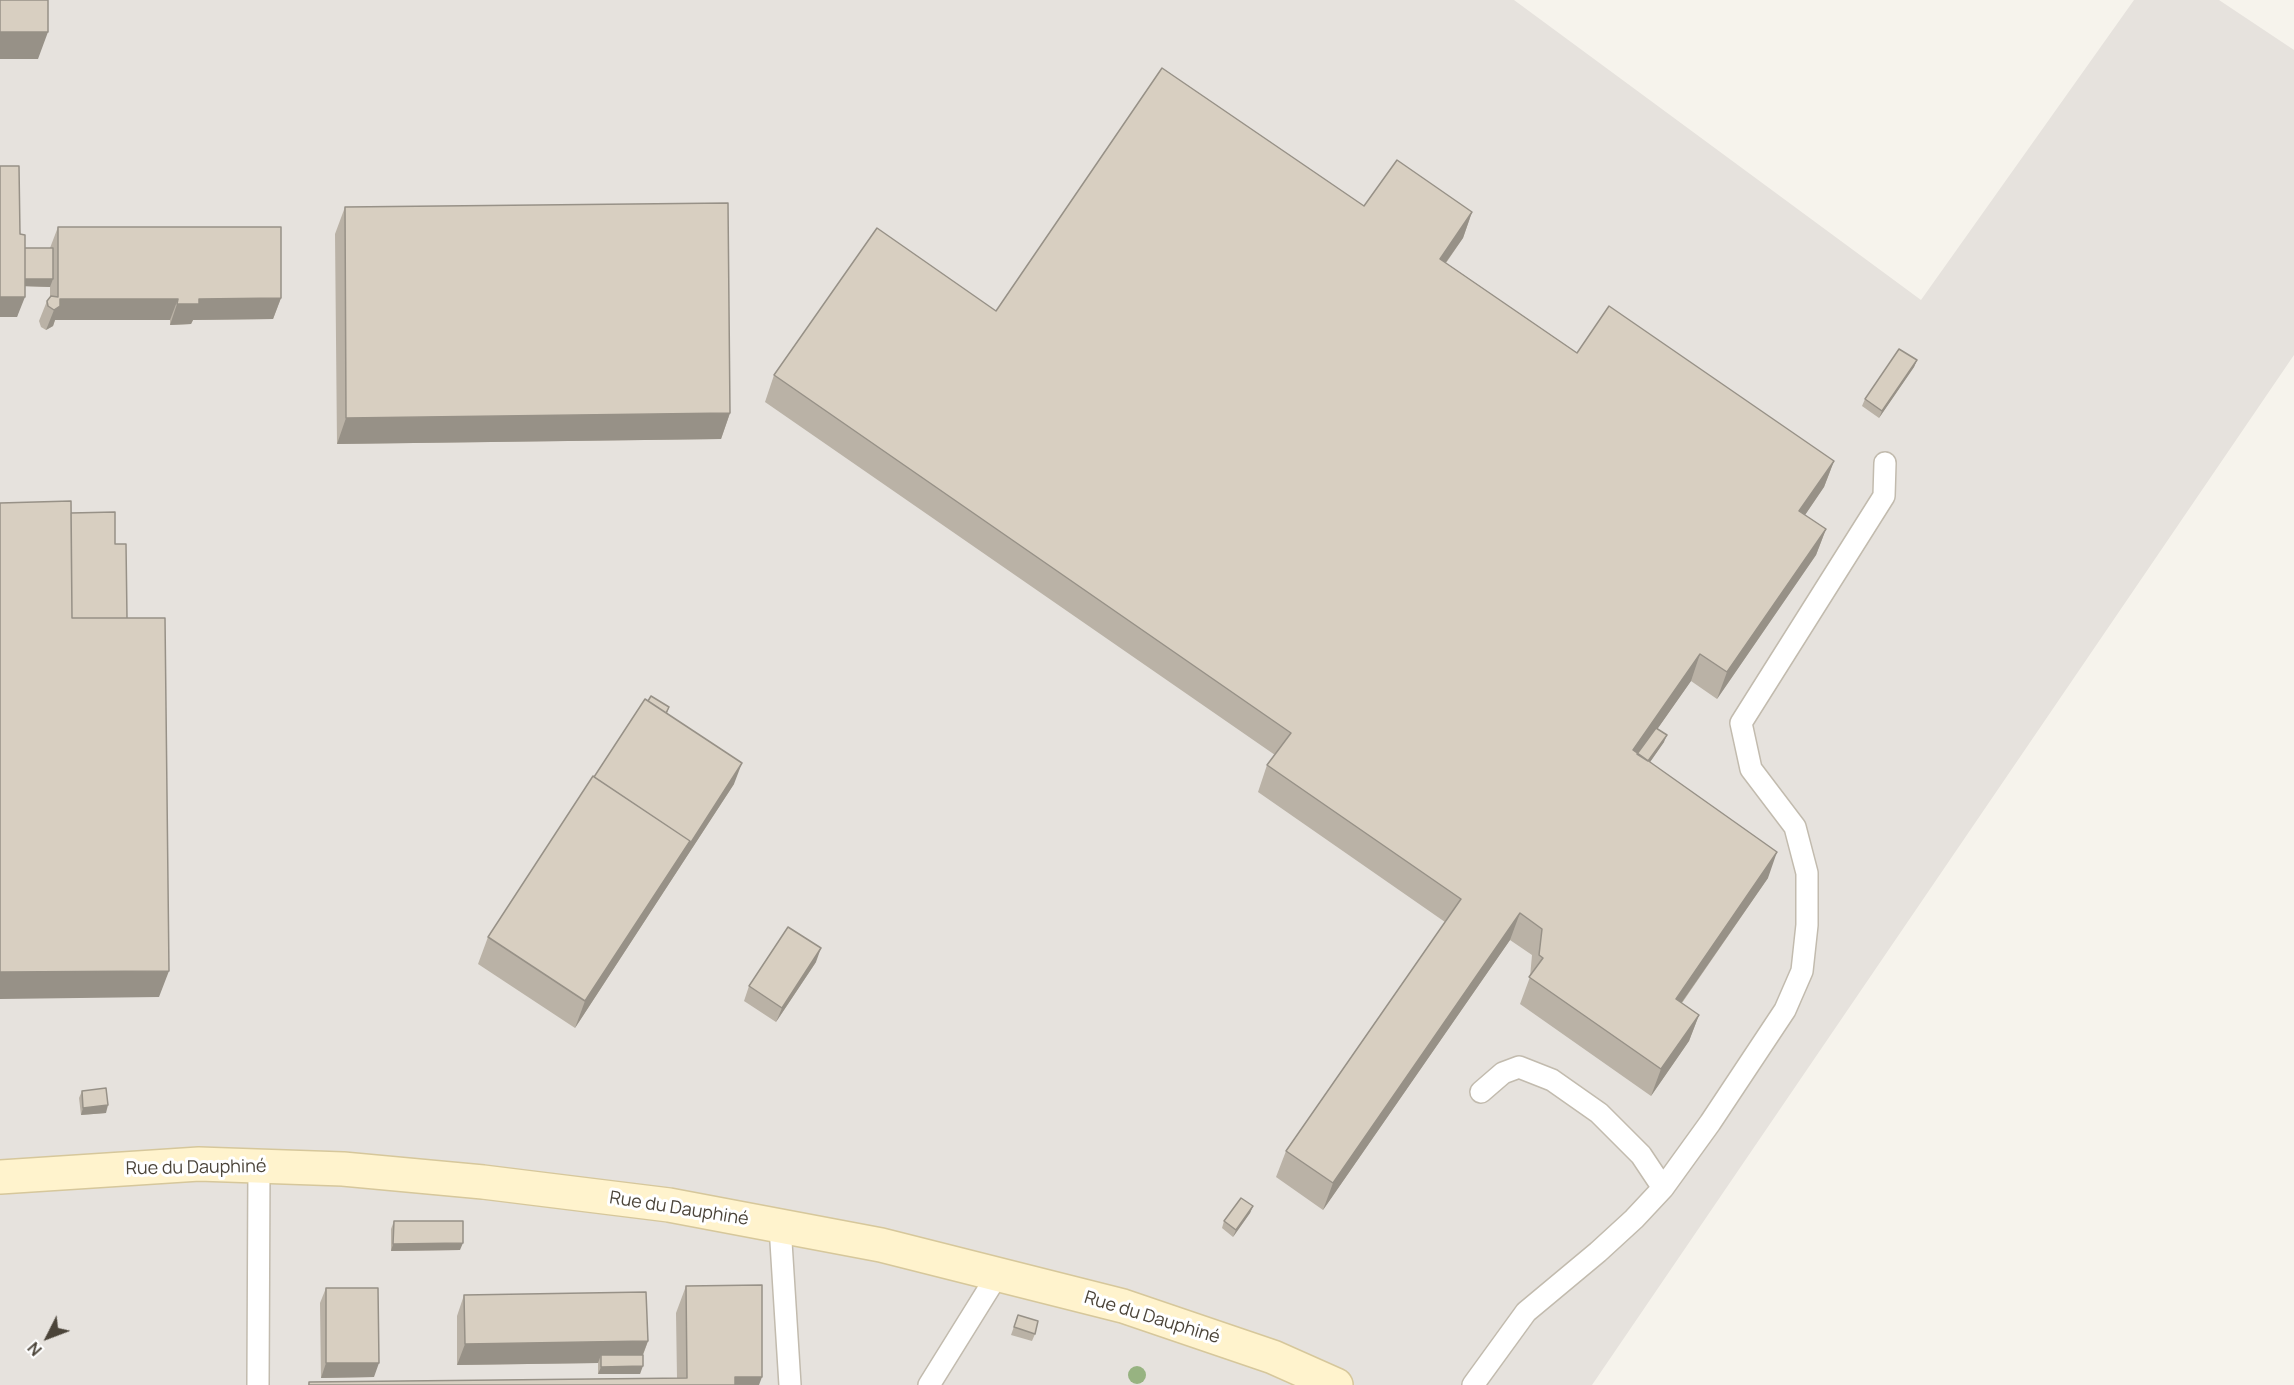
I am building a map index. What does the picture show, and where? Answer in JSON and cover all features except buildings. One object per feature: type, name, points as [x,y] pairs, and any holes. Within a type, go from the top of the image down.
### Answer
[{"type":"main road","name":"Rue du Dauphiné","points":[[0,1177],[199,1164],[343,1169],[483,1182],[669,1205],[881,1245],[1123,1306],[1273,1357],[1336,1385]]},
{"type":"lane","points":[[1473,1385],[1526,1312],[1605,1246],[1663,1188],[1710,1123],[1785,1010],[1802,971],[1806,925],[1806,873],[1795,827],[1751,769],[1741,723],[1884,496],[1886,463]]},
{"type":"lane","points":[[1481,1092],[1503,1073],[1519,1067],[1552,1080],[1599,1113],[1641,1155],[1663,1188]]},
{"type":"lane","points":[[258,1385],[259,1166]]},
{"type":"lane","points":[[780,1226],[790,1385]]},
{"type":"lane","points":[[929,1385],[998,1274]]},
{"type":"shaded area","points":[[0,0],[1514,0],[1921,300],[2134,0],[2219,0],[2294,50],[2294,355],[1592,1385],[0,1385]]}]
